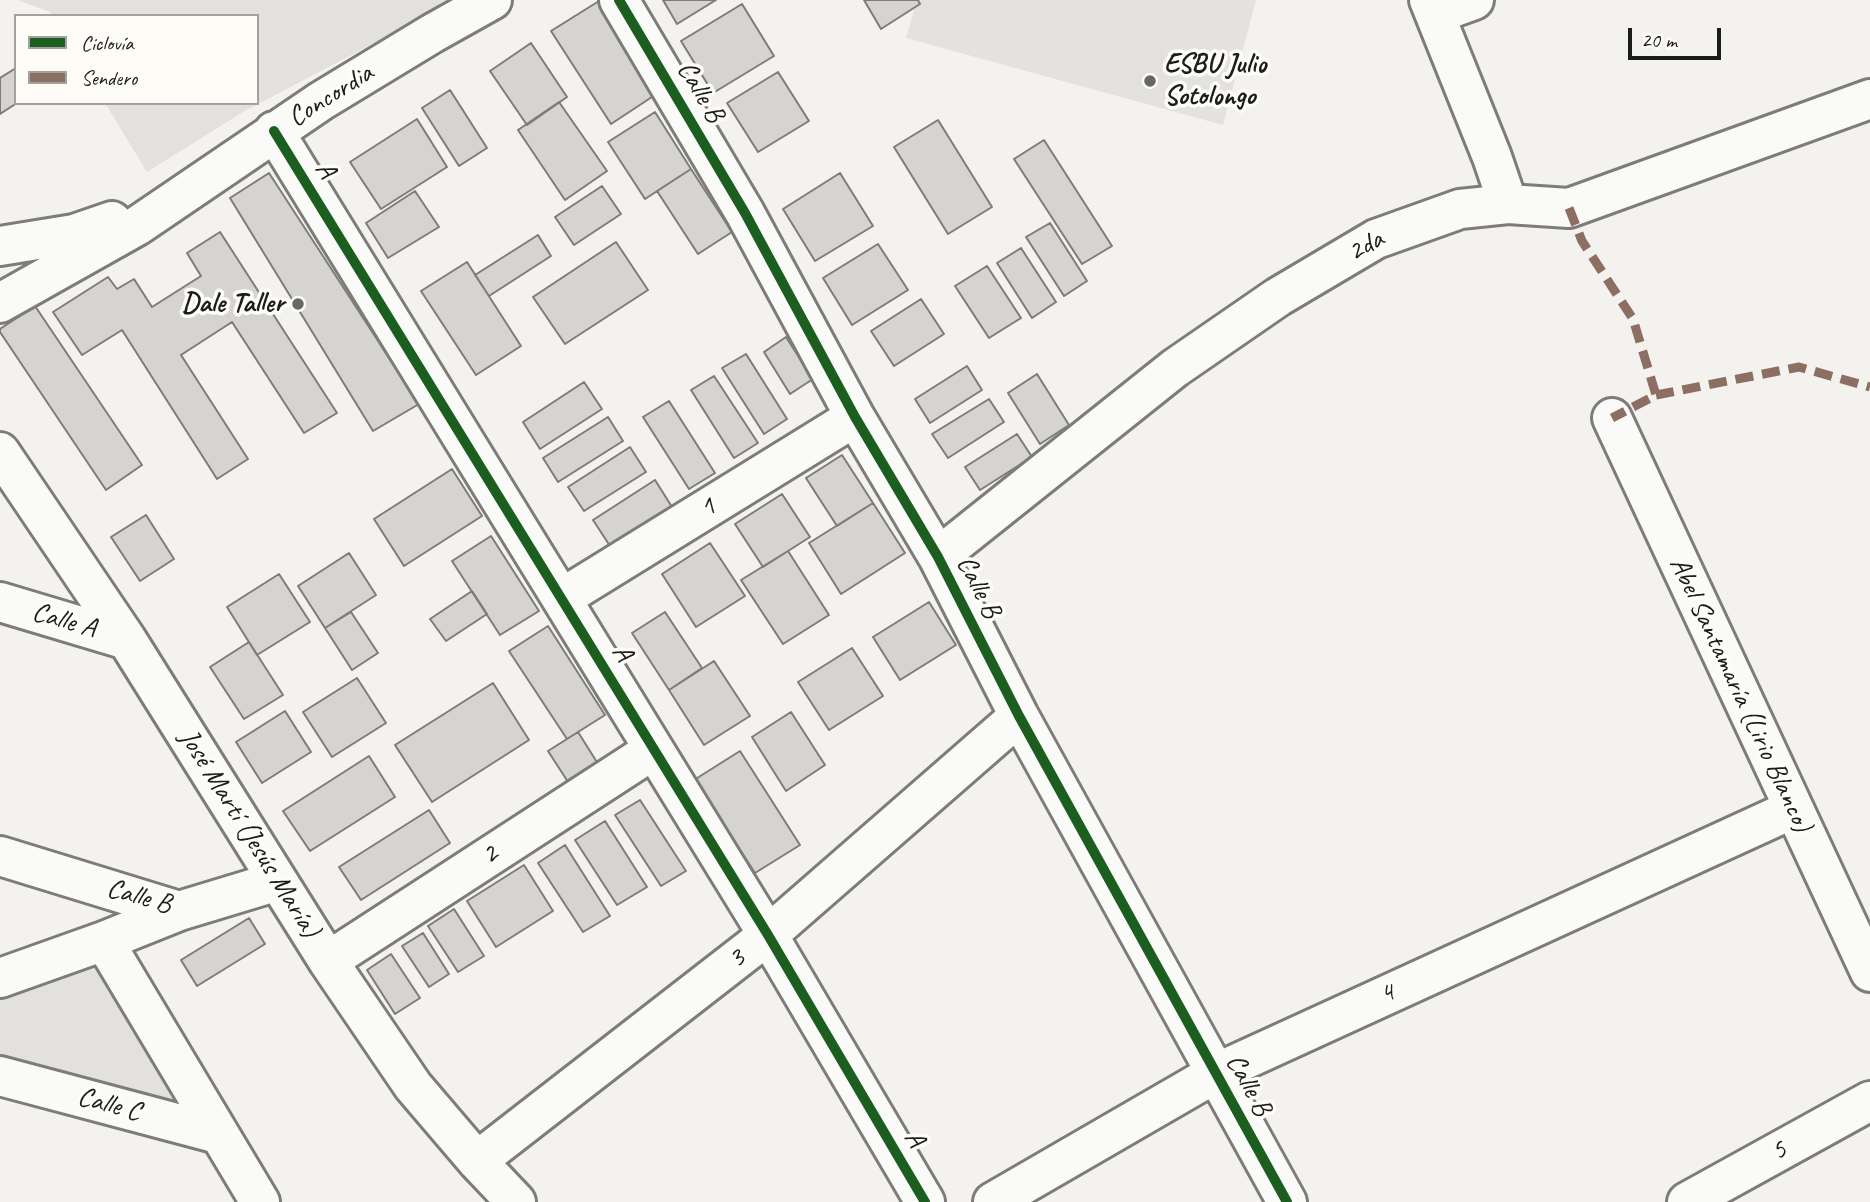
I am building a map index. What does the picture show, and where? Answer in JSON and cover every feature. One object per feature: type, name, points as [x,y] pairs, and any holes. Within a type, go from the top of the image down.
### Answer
[{"type":"street","name":"Concordia","points":[[0,303],[137,226],[274,131],[433,33],[492,0]]},
{"type":"street","name":"Calle B","points":[[619,0],[745,213],[855,417],[937,557],[1019,716],[1287,1202]]},
{"type":"street","points":[[1474,0],[1432,7],[1508,204]]},
{"type":"street","name":"2da","points":[[937,557],[1175,368],[1278,297],[1376,239],[1460,209],[1508,204],[1569,208],[1870,99]]},
{"type":"street","name":"A","points":[[274,131],[768,935],[925,1202]]},
{"type":"street","name":"Concordia","points":[[0,246],[74,234],[174,200]]},
{"type":"street","name":"1","points":[[562,598],[855,417]]},
{"type":"street","name":"Abel Santamaría (Lirio Blanco)","points":[[1612,418],[1870,972]]},
{"type":"street","name":"José Martí (Jesús María)","points":[[0,452],[127,640],[328,961],[414,1086],[477,1161],[516,1202]]},
{"type":"street","name":"Calle A","points":[[0,602],[127,640]]},
{"type":"street","name":"3","points":[[477,1161],[768,935],[1019,716]]},
{"type":"street","name":"2","points":[[328,961],[653,750]]},
{"type":"street","name":"4","points":[[993,1202],[1216,1073],[1793,809]]},
{"type":"street","name":"Calle B","points":[[0,856],[179,911],[278,881]]},
{"type":"street","points":[[0,978],[179,911]]},
{"type":"street","points":[[104,941],[260,1202]]},
{"type":"street","name":"Calle C","points":[[0,1076],[218,1134]]},
{"type":"street","name":"5","points":[[1687,1202],[1870,1101]]},
{"type":"shaded area","points":[[18,0],[456,0],[259,104],[259,14],[50,12]]},
{"type":"shaded area","name":"ESBU Julio Sotolongo","points":[[917,0],[1256,0],[1223,125],[906,38]]},
{"type":"shaded area","points":[[1094,0],[1180,0],[1154,92],[1074,69]]},
{"type":"shaded area","points":[[106,105],[256,105],[243,112],[147,172]]},
{"type":"shaded area","points":[[104,941],[218,1134],[0,1076],[0,978]]},
{"type":"building","points":[[663,0],[716,0],[677,24]]},
{"type":"building","points":[[864,0],[918,0],[920,4],[881,29]]},
{"type":"building","points":[[599,1],[658,93],[611,124],[551,31]]},
{"type":"building","points":[[742,4],[774,56],[713,93],[681,41]]},
{"type":"building","points":[[531,43],[567,97],[527,125],[490,71]]},
{"type":"building","points":[[14,69],[14,105],[0,114],[0,78]]},
{"type":"building","points":[[778,72],[809,121],[758,152],[727,103]]},
{"type":"building","points":[[450,90],[487,148],[459,166],[422,108]]},
{"type":"building","points":[[559,102],[607,171],[565,200],[518,130]]},
{"type":"building","points":[[655,112],[691,169],[645,199],[608,142]]},
{"type":"building","points":[[417,119],[447,167],[381,209],[350,162]]},
{"type":"building","points":[[938,120],[992,207],[948,234],[894,147]]},
{"type":"building","points":[[1044,140],[1112,246],[1082,264],[1014,159]]},
{"type":"building","points":[[691,169],[732,232],[698,254],[657,191]]},
{"type":"building","points":[[269,173],[419,404],[373,431],[230,198]]},
{"type":"building","points":[[840,173],[873,226],[815,261],[783,209]]},
{"type":"building","points":[[602,186],[621,214],[574,245],[555,217]]},
{"type":"building","points":[[415,191],[439,227],[388,258],[366,223]]},
{"type":"building","points":[[1050,223],[1087,281],[1064,296],[1026,237]]},
{"type":"building","points":[[220,232],[337,413],[304,433],[232,322],[181,355],[248,459],[217,479],[122,330],[82,355],[53,312],[108,277],[117,289],[134,279],[152,307],[201,276],[187,253]]},
{"type":"building","points":[[538,235],[551,256],[489,296],[475,275]]},
{"type":"building","points":[[616,242],[648,290],[565,344],[533,297]]},
{"type":"building","points":[[878,244],[908,290],[852,325],[823,278]]},
{"type":"building","points":[[1021,248],[1056,302],[1032,318],[997,263]]},
{"type":"building","points":[[467,262],[521,346],[476,375],[421,291]]},
{"type":"building","points":[[987,266],[1021,318],[989,338],[955,286]]},
{"type":"building","points":[[921,299],[944,334],[894,366],[871,331]]},
{"type":"building","points":[[35,306],[142,465],[106,490],[0,332],[0,329]]},
{"type":"building","points":[[786,337],[813,379],[790,394],[764,352]]},
{"type":"building","points":[[746,354],[787,419],[764,434],[722,368]]},
{"type":"building","points":[[967,366],[982,390],[930,423],[915,399]]},
{"type":"building","points":[[1037,374],[1069,425],[1040,444],[1008,393]]},
{"type":"building","points":[[714,376],[758,443],[734,458],[691,390]]},
{"type":"building","points":[[584,382],[602,409],[540,449],[523,422]]},
{"type":"building","points":[[989,399],[1004,422],[948,458],[932,434]]},
{"type":"building","points":[[669,401],[715,473],[689,489],[643,417]]},
{"type":"building","points":[[608,417],[623,441],[558,482],[543,458]]},
{"type":"building","points":[[1017,434],[1032,457],[980,490],[965,467]]},
{"type":"building","points":[[630,447],[646,472],[584,511],[568,487]]},
{"type":"building","points":[[842,455],[873,503],[837,526],[806,478]]},
{"type":"building","points":[[452,469],[482,516],[404,566],[374,519]]},
{"type":"building","points":[[655,480],[672,507],[610,546],[593,520]]},
{"type":"building","points":[[782,494],[810,537],[763,567],[735,524]]},
{"type":"building","points":[[873,503],[905,553],[841,594],[809,543]]},
{"type":"building","points":[[146,515],[174,559],[140,581],[111,537]]},
{"type":"building","points":[[491,536],[539,611],[500,635],[452,561]]},
{"type":"building","points":[[710,543],[745,596],[696,627],[662,574]]},
{"type":"building","points":[[788,551],[829,615],[783,644],[741,580]]},
{"type":"building","points":[[349,553],[376,595],[325,628],[298,586]]},
{"type":"building","points":[[279,574],[310,622],[257,655],[227,607]]},
{"type":"building","points":[[472,591],[487,614],[446,641],[430,619]]},
{"type":"building","points":[[929,602],[956,645],[900,680],[873,637]]},
{"type":"building","points":[[351,612],[378,653],[352,670],[325,628]]},
{"type":"building","points":[[665,612],[702,668],[669,690],[632,633]]},
{"type":"building","points":[[548,626],[605,715],[567,739],[509,651]]},
{"type":"building","points":[[249,642],[283,695],[244,719],[210,667]]},
{"type":"building","points":[[852,648],[883,696],[829,730],[798,682]]},
{"type":"building","points":[[714,661],[750,716],[704,745],[669,690]]},
{"type":"building","points":[[357,678],[386,723],[332,757],[303,712]]},
{"type":"building","points":[[493,683],[529,740],[432,802],[395,745]]},
{"type":"building","points":[[285,711],[311,752],[262,783],[236,742]]},
{"type":"building","points":[[791,712],[825,765],[786,791],[752,737]]},
{"type":"building","points":[[578,732],[600,767],[570,785],[548,751]]},
{"type":"building","points":[[740,751],[800,845],[755,873],[694,780]]},
{"type":"building","points":[[369,756],[395,797],[310,851],[283,811]]},
{"type":"building","points":[[640,800],[686,871],[661,886],[615,815]]},
{"type":"building","points":[[429,810],[450,843],[361,900],[339,867]]},
{"type":"building","points":[[605,821],[647,887],[617,905],[575,840]]},
{"type":"building","points":[[565,845],[610,916],[583,932],[538,863]]},
{"type":"building","points":[[524,865],[553,911],[496,947],[467,901]]},
{"type":"building","points":[[454,909],[484,956],[458,972],[428,926]]},
{"type":"building","points":[[249,918],[265,944],[197,986],[181,960]]},
{"type":"building","points":[[423,933],[449,974],[429,987],[402,946]]},
{"type":"building","points":[[391,954],[420,998],[395,1014],[367,970]]},
{"type":"marked path","points":[[1569,208],[1582,241],[1633,319],[1656,395],[1612,418]]},
{"type":"marked path","points":[[1656,395],[1799,367],[1870,387]]},
{"type":"cycle path","points":[[619,0],[745,213],[855,417],[938,557],[1019,716],[1287,1202]]},
{"type":"cycle path","points":[[274,131],[768,935],[925,1202]]},
{"type":"place","name":"ESBU Julio Sotolongo","points":[[1150,81]]},
{"type":"place","name":"Dale Taller","points":[[298,304]]}]
